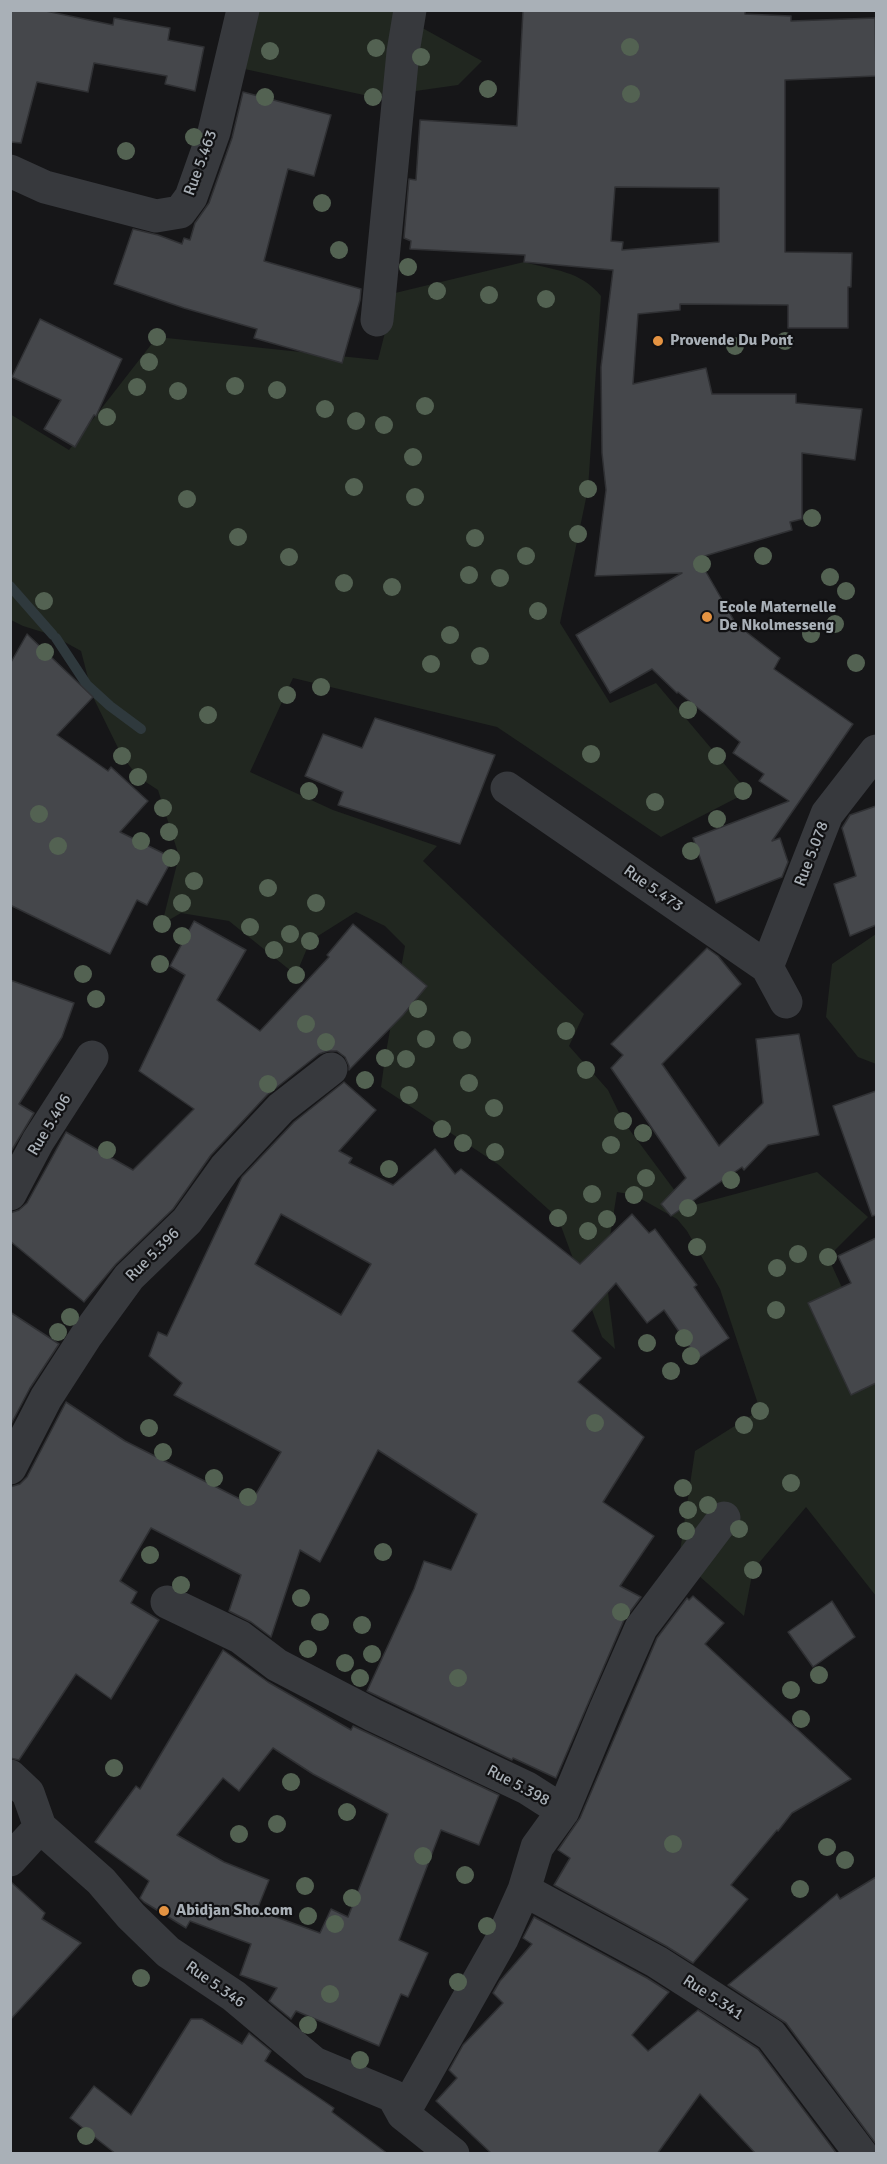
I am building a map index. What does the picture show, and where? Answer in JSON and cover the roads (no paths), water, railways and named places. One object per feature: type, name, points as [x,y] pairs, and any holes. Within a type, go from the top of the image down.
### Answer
[{"type":"street","name":"Rue 5.463","points":[[10,171],[45,187],[156,216],[180,212],[191,197],[214,132],[243,10]]},
{"type":"street","points":[[377,320],[397,107],[410,10]]},
{"type":"street","name":"Rue 5.078","points":[[767,968],[827,814],[876,751]]},
{"type":"street","name":"Rue 5.473","points":[[507,788],[767,968],[786,1002]]},
{"type":"street","name":"Rue 5.406","points":[[10,1194],[38,1141],[92,1057]]},
{"type":"street","name":"Rue 5.396","points":[[10,1468],[46,1398],[86,1336],[129,1277],[187,1221],[225,1168],[281,1108],[331,1069]]},
{"type":"street","points":[[563,1811],[604,1710],[641,1628],[724,1518]]},
{"type":"street","name":"Rue 5.398","points":[[167,1602],[240,1637],[286,1670],[373,1715],[527,1788],[563,1811],[537,1847],[524,1890],[502,1939],[403,2114]]},
{"type":"street","name":"Rue 5.346","points":[[10,1776],[28,1793],[40,1827],[101,1881],[168,1952],[234,1996],[314,2063],[393,2096],[403,2114],[453,2154]]},
{"type":"street","points":[[10,1860],[40,1827]]},
{"type":"street","name":"Rue 5.341","points":[[524,1890],[657,1962],[771,2035],[861,2154]]},
{"type":"waterway","points":[[10,586],[53,635]]},
{"type":"waterway","points":[[56,638],[87,685],[141,729]]},
{"type":"place","name":"Provende Du Pont","points":[[658,341]]},
{"type":"place","name":"Ecole Maternelle De Nkolmesseng","points":[[707,617]]},
{"type":"place","name":"Abidjan Sho.com","points":[[164,1911]]}]
